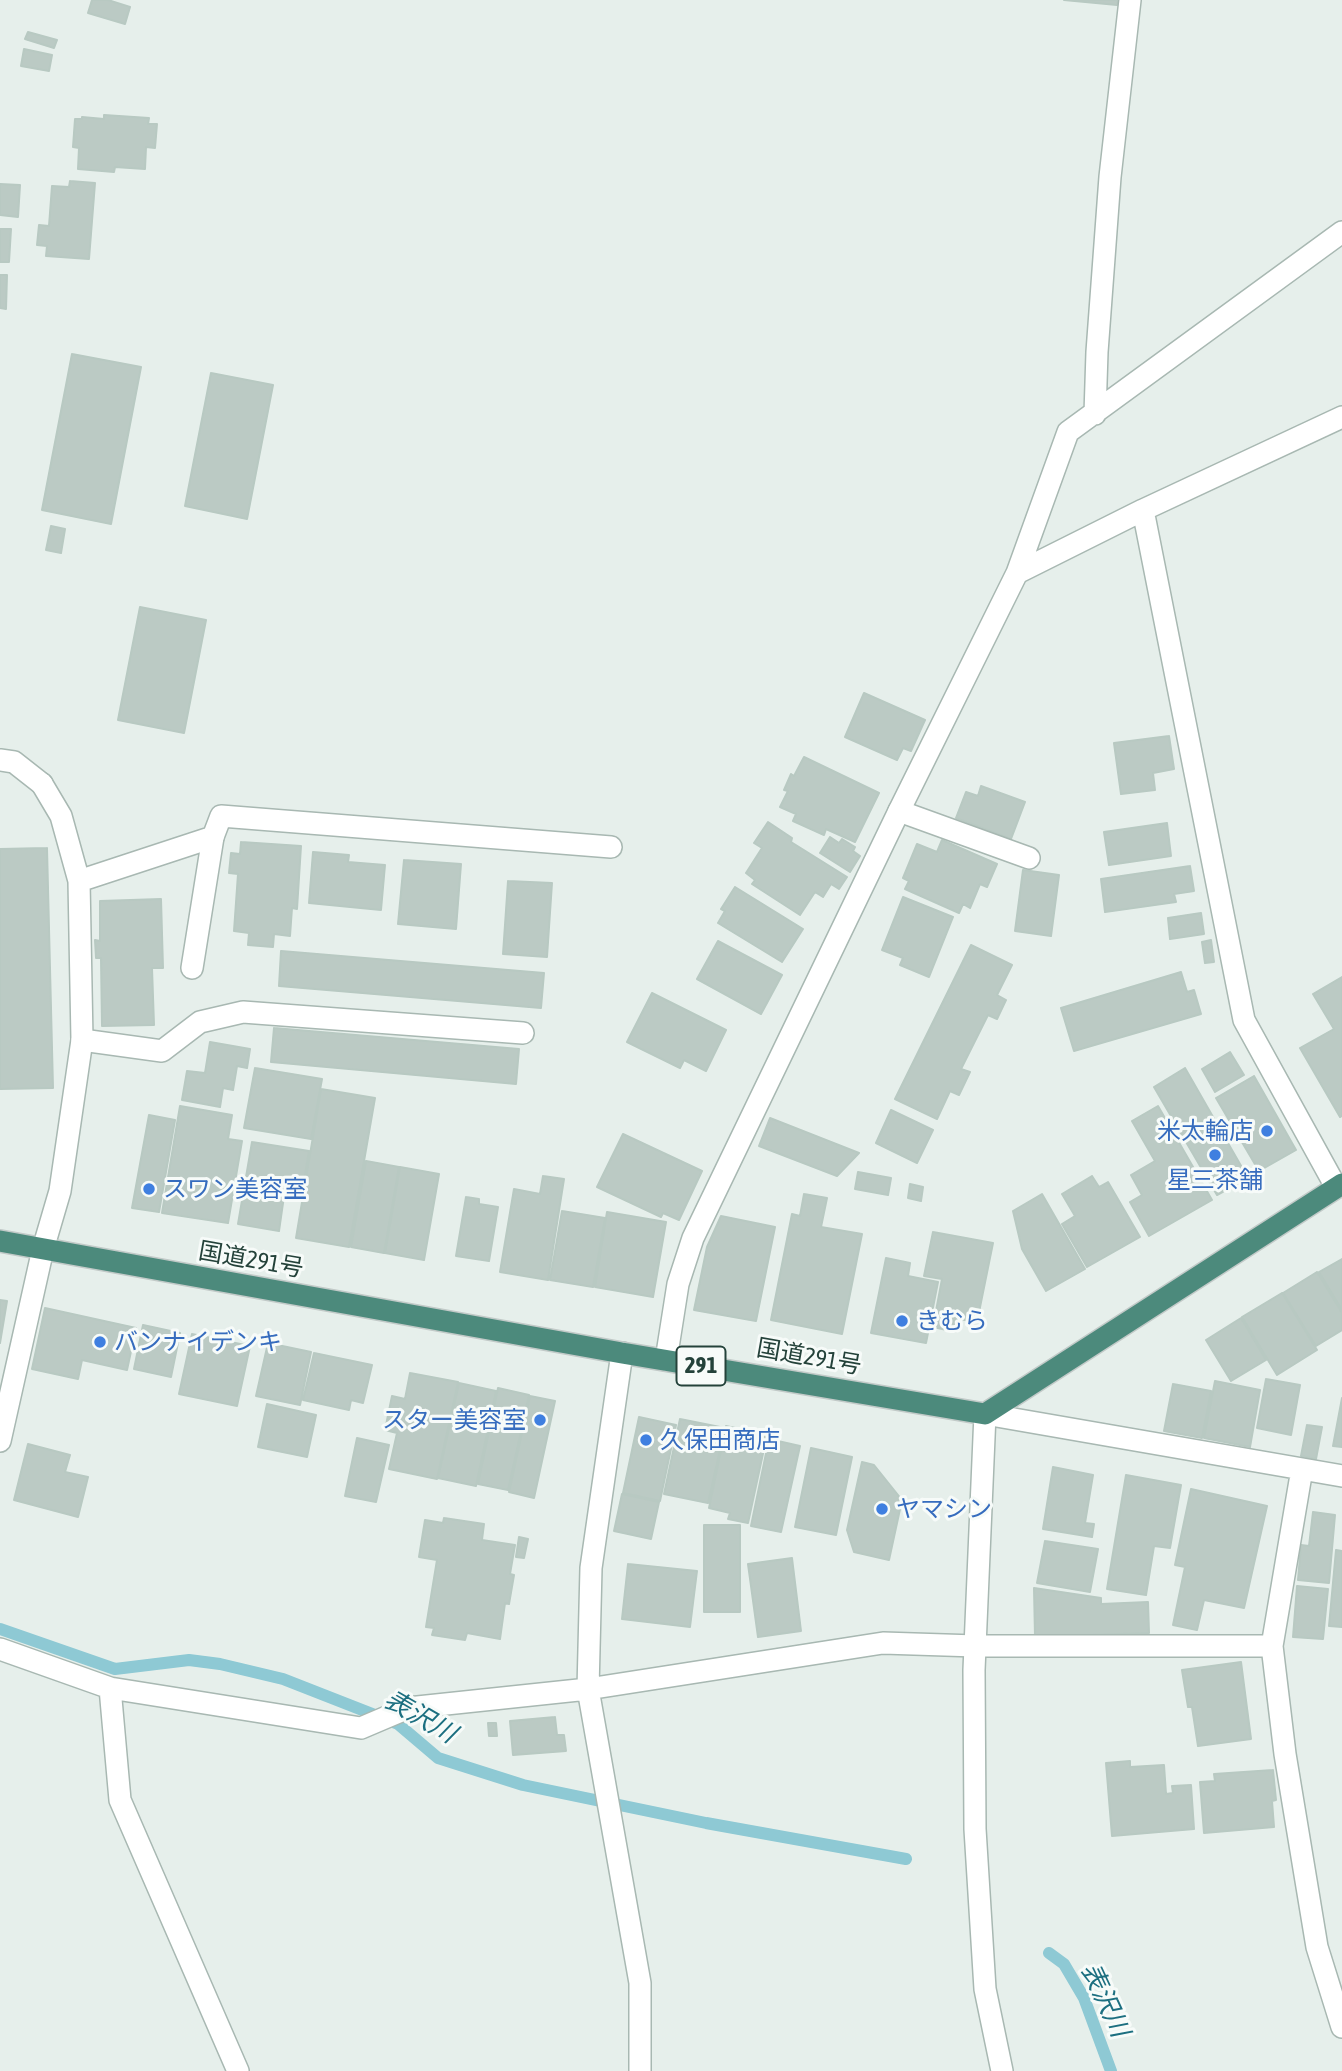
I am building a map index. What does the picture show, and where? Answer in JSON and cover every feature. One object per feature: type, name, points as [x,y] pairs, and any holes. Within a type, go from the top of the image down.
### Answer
[{"type":"highway","points":[[985,1414],[1339,1185]]},
{"type":"highway","name":"国道291号","points":[[0,1241],[622,1353],[985,1414]]},
{"type":"street","points":[[1095,414],[1110,177],[1130,0]]},
{"type":"street","points":[[666,1360],[678,1284],[693,1238],[1017,573],[1068,432],[1342,232]]},
{"type":"street","points":[[1017,573],[1143,510],[1342,417]]},
{"type":"street","points":[[1143,510],[1244,1020],[1339,1185]]},
{"type":"street","points":[[0,760],[14,762],[42,784],[61,816],[79,880],[82,1040],[61,1191],[43,1249],[0,1441]]},
{"type":"street","points":[[899,811],[1029,858]]},
{"type":"street","points":[[192,968],[213,837],[221,816],[611,847]]},
{"type":"street","points":[[79,880],[213,837]]},
{"type":"street","points":[[82,1040],[162,1051],[201,1022],[243,1012],[523,1033]]},
{"type":"street","points":[[622,1353],[591,1568],[588,1689],[640,1983],[640,2071]]},
{"type":"street","points":[[1002,2071],[985,1989],[976,1842],[976,1646],[985,1414],[1342,1476]]},
{"type":"street","points":[[1302,1469],[1272,1646],[1285,1754],[1317,1947],[1342,2027]]},
{"type":"street","points":[[0,1648],[110,1688],[361,1728],[408,1708],[588,1689],[883,1643],[976,1646],[1272,1646]]},
{"type":"street","points":[[110,1688],[120,1800],[238,2071]]},
{"type":"building","points":[[92,0],[108,0],[130,7],[125,24],[88,13]]},
{"type":"building","points":[[1064,0],[1118,0],[1117,5]]},
{"type":"building","points":[[28,32],[57,40],[54,48],[25,39]]},
{"type":"building","points":[[24,49],[52,55],[49,71],[21,66]]},
{"type":"building","points":[[104,115],[149,118],[148,124],[157,124],[155,148],[146,147],[145,169],[115,167],[114,172],[78,169],[79,148],[73,147],[75,119],[104,119]]},
{"type":"building","points":[[70,181],[95,183],[89,259],[46,256],[47,246],[37,245],[39,225],[49,226],[52,186],[69,187]]},
{"type":"building","points":[[0,184],[20,185],[18,217],[0,215]]},
{"type":"building","points":[[0,229],[11,229],[9,262],[0,262]]},
{"type":"building","points":[[0,275],[7,275],[6,309],[0,308]]},
{"type":"building","points":[[72,354],[141,367],[111,524],[42,510]]},
{"type":"building","points":[[211,373],[273,385],[247,519],[185,506]]},
{"type":"building","points":[[51,526],[65,529],[61,553],[46,550]]},
{"type":"building","points":[[140,607],[206,620],[184,733],[118,720]]},
{"type":"building","points":[[864,693],[925,720],[911,751],[903,748],[897,760],[845,737]]},
{"type":"building","points":[[1169,736],[1174,769],[1153,773],[1155,790],[1121,794],[1114,743]]},
{"type":"building","points":[[804,757],[879,793],[855,842],[826,829],[824,835],[793,821],[796,814],[780,807],[788,791],[784,790],[791,774],[794,776]]},
{"type":"building","points":[[981,786],[1025,802],[1011,839],[956,818],[966,792],[978,796]]},
{"type":"building","points":[[768,822],[792,838],[791,842],[847,877],[839,889],[831,884],[823,897],[815,892],[800,915],[752,884],[755,880],[746,873],[762,848],[754,843]]},
{"type":"building","points":[[1167,823],[1171,856],[1109,865],[1104,832]]},
{"type":"building","points":[[830,837],[839,843],[842,839],[855,847],[853,851],[860,856],[850,872],[820,853]]},
{"type":"building","points":[[942,840],[997,864],[987,887],[980,884],[970,908],[963,904],[959,913],[905,889],[909,881],[903,878],[917,844],[937,852]]},
{"type":"building","points":[[241,842],[301,846],[297,909],[292,908],[290,936],[274,934],[273,947],[248,945],[249,933],[234,931],[238,874],[229,873],[231,853],[240,854]]},
{"type":"building","points":[[47,848],[53,1088],[0,1089],[0,849]]},
{"type":"building","points":[[313,852],[349,855],[348,862],[385,865],[381,910],[309,903]]},
{"type":"building","points":[[404,860],[461,864],[456,929],[398,924]]},
{"type":"building","points":[[1190,866],[1194,891],[1174,894],[1176,902],[1105,912],[1101,879]]},
{"type":"building","points":[[1023,870],[1059,875],[1051,936],[1015,931]]},
{"type":"building","points":[[508,881],[552,883],[547,957],[503,954]]},
{"type":"building","points":[[735,887],[803,929],[782,962],[718,923],[725,911],[721,909]]},
{"type":"building","points":[[903,897],[953,917],[929,977],[900,965],[903,958],[882,950]]},
{"type":"building","points":[[161,899],[163,968],[152,968],[154,1025],[102,1026],[101,958],[96,958],[95,940],[100,941],[100,901]]},
{"type":"building","points":[[1201,913],[1204,934],[1170,939],[1168,918]]},
{"type":"building","points":[[1211,940],[1214,962],[1205,963],[1202,942]]},
{"type":"building","points":[[718,941],[782,975],[761,1014],[697,979]]},
{"type":"building","points":[[971,945],[1012,965],[997,995],[1006,1000],[997,1019],[988,1015],[961,1069],[970,1072],[959,1095],[950,1091],[937,1119],[895,1099]]},
{"type":"building","points":[[281,951],[544,973],[541,1008],[279,986]]},
{"type":"building","points":[[1181,972],[1187,992],[1194,990],[1201,1014],[1074,1051],[1061,1008]]},
{"type":"building","points":[[1342,977],[1340,1117],[1300,1048],[1334,1029],[1313,994]]},
{"type":"building","points":[[652,993],[726,1030],[706,1071],[684,1060],[680,1068],[627,1042]]},
{"type":"building","points":[[274,1028],[519,1049],[516,1084],[271,1062]]},
{"type":"building","points":[[210,1042],[250,1049],[247,1068],[237,1066],[233,1090],[223,1088],[220,1107],[182,1100],[187,1071],[205,1073]]},
{"type":"building","points":[[1230,1052],[1244,1075],[1215,1092],[1202,1069]]},
{"type":"building","points":[[255,1068],[322,1079],[311,1139],[244,1128]]},
{"type":"building","points":[[1185,1068],[1248,1178],[1217,1195],[1154,1087]]},
{"type":"building","points":[[1254,1076],[1296,1150],[1259,1171],[1216,1098]]},
{"type":"building","points":[[321,1089],[375,1098],[349,1247],[296,1238]]},
{"type":"building","points":[[180,1106],[232,1115],[228,1139],[242,1141],[228,1223],[162,1213]]},
{"type":"building","points":[[1158,1106],[1212,1200],[1149,1236],[1130,1202],[1142,1195],[1131,1175],[1155,1161],[1132,1121]]},
{"type":"building","points":[[891,1110],[933,1130],[917,1163],[876,1143]]},
{"type":"building","points":[[149,1115],[175,1120],[159,1212],[132,1208]]},
{"type":"building","points":[[770,1118],[859,1153],[837,1176],[759,1146]]},
{"type":"building","points":[[623,1134],[702,1171],[679,1220],[663,1213],[661,1217],[597,1187]]},
{"type":"building","points":[[252,1142],[309,1151],[301,1199],[284,1196],[279,1231],[238,1224]]},
{"type":"building","points":[[366,1161],[399,1167],[384,1253],[351,1247]]},
{"type":"building","points":[[400,1167],[439,1174],[424,1260],[385,1253]]},
{"type":"building","points":[[858,1172],[891,1178],[888,1195],[855,1189]]},
{"type":"building","points":[[543,1176],[564,1179],[548,1280],[500,1272],[514,1189],[540,1194]]},
{"type":"building","points":[[1092,1176],[1099,1187],[1108,1182],[1140,1237],[1087,1267],[1062,1224],[1075,1216],[1062,1194]]},
{"type":"building","points":[[910,1184],[923,1187],[921,1201],[908,1198]]},
{"type":"building","points":[[804,1194],[827,1198],[821,1227],[862,1234],[842,1334],[771,1320],[792,1214],[800,1216]]},
{"type":"building","points":[[1042,1194],[1085,1269],[1046,1291],[1022,1249],[1013,1211]]},
{"type":"building","points":[[466,1197],[479,1199],[479,1204],[498,1207],[489,1261],[456,1256]]},
{"type":"building","points":[[562,1211],[605,1218],[593,1287],[550,1280]]},
{"type":"building","points":[[607,1212],[666,1222],[653,1297],[595,1287]]},
{"type":"building","points":[[721,1216],[775,1227],[756,1321],[694,1310],[707,1247]]},
{"type":"building","points":[[933,1232],[993,1243],[977,1322],[959,1319],[956,1332],[933,1327],[942,1279],[924,1276]]},
{"type":"building","points":[[886,1258],[910,1263],[908,1276],[938,1282],[926,1343],[871,1333]]},
{"type":"building","points":[[1342,1259],[1342,1310],[1319,1272]]},
{"type":"building","points":[[1317,1272],[1342,1313],[1342,1330],[1316,1346],[1283,1293]]},
{"type":"building","points":[[1282,1293],[1317,1350],[1277,1375],[1242,1317]]},
{"type":"building","points":[[0,1300],[7,1301],[0,1343]]},
{"type":"building","points":[[45,1308],[136,1328],[127,1370],[82,1360],[78,1379],[32,1369]]},
{"type":"building","points":[[1241,1318],[1266,1360],[1231,1381],[1206,1340]]},
{"type":"building","points":[[143,1325],[180,1333],[171,1377],[134,1369]]},
{"type":"building","points":[[192,1334],[250,1346],[237,1406],[179,1394]]},
{"type":"building","points":[[268,1343],[311,1352],[300,1405],[256,1396]]},
{"type":"building","points":[[314,1353],[372,1365],[363,1403],[351,1400],[349,1410],[303,1400]]},
{"type":"building","points":[[410,1373],[458,1382],[437,1479],[389,1469],[397,1433],[385,1430],[392,1396],[405,1399]]},
{"type":"building","points":[[1266,1379],[1300,1385],[1291,1435],[1257,1428]]},
{"type":"building","points":[[1215,1381],[1260,1390],[1250,1447],[1204,1438]]},
{"type":"building","points":[[459,1383],[496,1391],[476,1486],[438,1478]]},
{"type":"building","points":[[1173,1384],[1211,1391],[1202,1438],[1164,1431]]},
{"type":"building","points":[[498,1388],[529,1395],[508,1490],[478,1484]]},
{"type":"building","points":[[530,1396],[555,1401],[534,1498],[509,1492]]},
{"type":"building","points":[[1342,1398],[1342,1447],[1333,1446]]},
{"type":"building","points":[[267,1404],[316,1415],[307,1457],[258,1447]]},
{"type":"building","points":[[639,1417],[676,1425],[660,1501],[623,1493]]},
{"type":"building","points":[[680,1419],[725,1428],[708,1503],[664,1494]]},
{"type":"building","points":[[1307,1425],[1322,1427],[1316,1459],[1301,1456]]},
{"type":"building","points":[[726,1426],[767,1435],[748,1523],[728,1519],[730,1513],[709,1508]]},
{"type":"building","points":[[357,1438],[389,1445],[376,1502],[345,1496]]},
{"type":"building","points":[[769,1439],[800,1446],[781,1532],[751,1526]]},
{"type":"building","points":[[28,1444],[70,1455],[65,1472],[88,1477],[78,1517],[14,1500]]},
{"type":"building","points":[[811,1448],[852,1457],[836,1535],[795,1527]]},
{"type":"building","points":[[862,1462],[874,1465],[902,1500],[889,1560],[854,1552],[847,1530]]},
{"type":"building","points":[[1053,1467],[1093,1475],[1085,1523],[1094,1524],[1092,1537],[1043,1529]]},
{"type":"building","points":[[1126,1475],[1181,1485],[1170,1548],[1154,1546],[1146,1595],[1107,1589]]},
{"type":"building","points":[[1191,1489],[1267,1506],[1244,1608],[1204,1600],[1197,1630],[1173,1625],[1185,1567],[1175,1565]]},
{"type":"building","points":[[622,1494],[659,1502],[651,1539],[614,1531]]},
{"type":"building","points":[[1313,1512],[1335,1515],[1329,1583],[1298,1580],[1301,1545],[1309,1546]]},
{"type":"building","points":[[444,1518],[484,1524],[482,1540],[515,1545],[510,1574],[514,1575],[509,1604],[505,1603],[500,1639],[467,1633],[465,1640],[432,1635],[434,1628],[426,1627],[437,1560],[419,1557],[425,1520],[443,1523]]},
{"type":"building","points":[[704,1525],[740,1525],[740,1612],[704,1612]]},
{"type":"building","points":[[519,1537],[528,1539],[524,1558],[516,1557]]},
{"type":"building","points":[[1045,1541],[1098,1549],[1090,1592],[1037,1583]]},
{"type":"building","points":[[1336,1550],[1342,1551],[1342,1627],[1329,1626]]},
{"type":"building","points":[[792,1558],[801,1631],[758,1637],[748,1564]]},
{"type":"building","points":[[628,1564],[697,1571],[690,1627],[622,1619]]},
{"type":"building","points":[[1297,1586],[1328,1589],[1323,1639],[1293,1637]]},
{"type":"building","points":[[1034,1588],[1101,1598],[1101,1604],[1148,1602],[1149,1633],[1035,1637]]},
{"type":"building","points":[[1241,1662],[1251,1739],[1198,1746],[1192,1707],[1188,1707],[1182,1670]]},
{"type":"building","points":[[555,1717],[557,1735],[564,1735],[566,1751],[513,1755],[510,1721]]},
{"type":"building","points":[[488,1723],[496,1723],[497,1736],[489,1736]]},
{"type":"building","points":[[1130,1761],[1130,1767],[1164,1765],[1166,1794],[1173,1793],[1172,1786],[1191,1785],[1194,1829],[1112,1836],[1106,1763]]},
{"type":"building","points":[[1273,1770],[1276,1800],[1272,1801],[1274,1827],[1204,1833],[1200,1782],[1215,1781],[1214,1774]]},
{"type":"waterway","name":"表沢川","points":[[0,1629],[115,1669],[189,1660],[220,1664],[283,1679],[398,1724],[438,1758],[523,1785],[706,1823],[906,1859]]},
{"type":"waterway","name":"表沢川","points":[[1049,1953],[1064,1964],[1084,1998],[1111,2071]]},
{"type":"place","name":"米太輪店","points":[[1267,1131]]},
{"type":"place","name":"星三茶舗","points":[[1215,1155]]},
{"type":"place","name":"スワン美容室","points":[[149,1189]]},
{"type":"place","name":"きむら","points":[[902,1321]]},
{"type":"place","name":"バンナイデンキ","points":[[100,1342]]},
{"type":"place","name":"スター美容室","points":[[540,1420]]},
{"type":"place","name":"久保田商店","points":[[646,1440]]},
{"type":"place","name":"ヤマシン","points":[[882,1509]]}]
